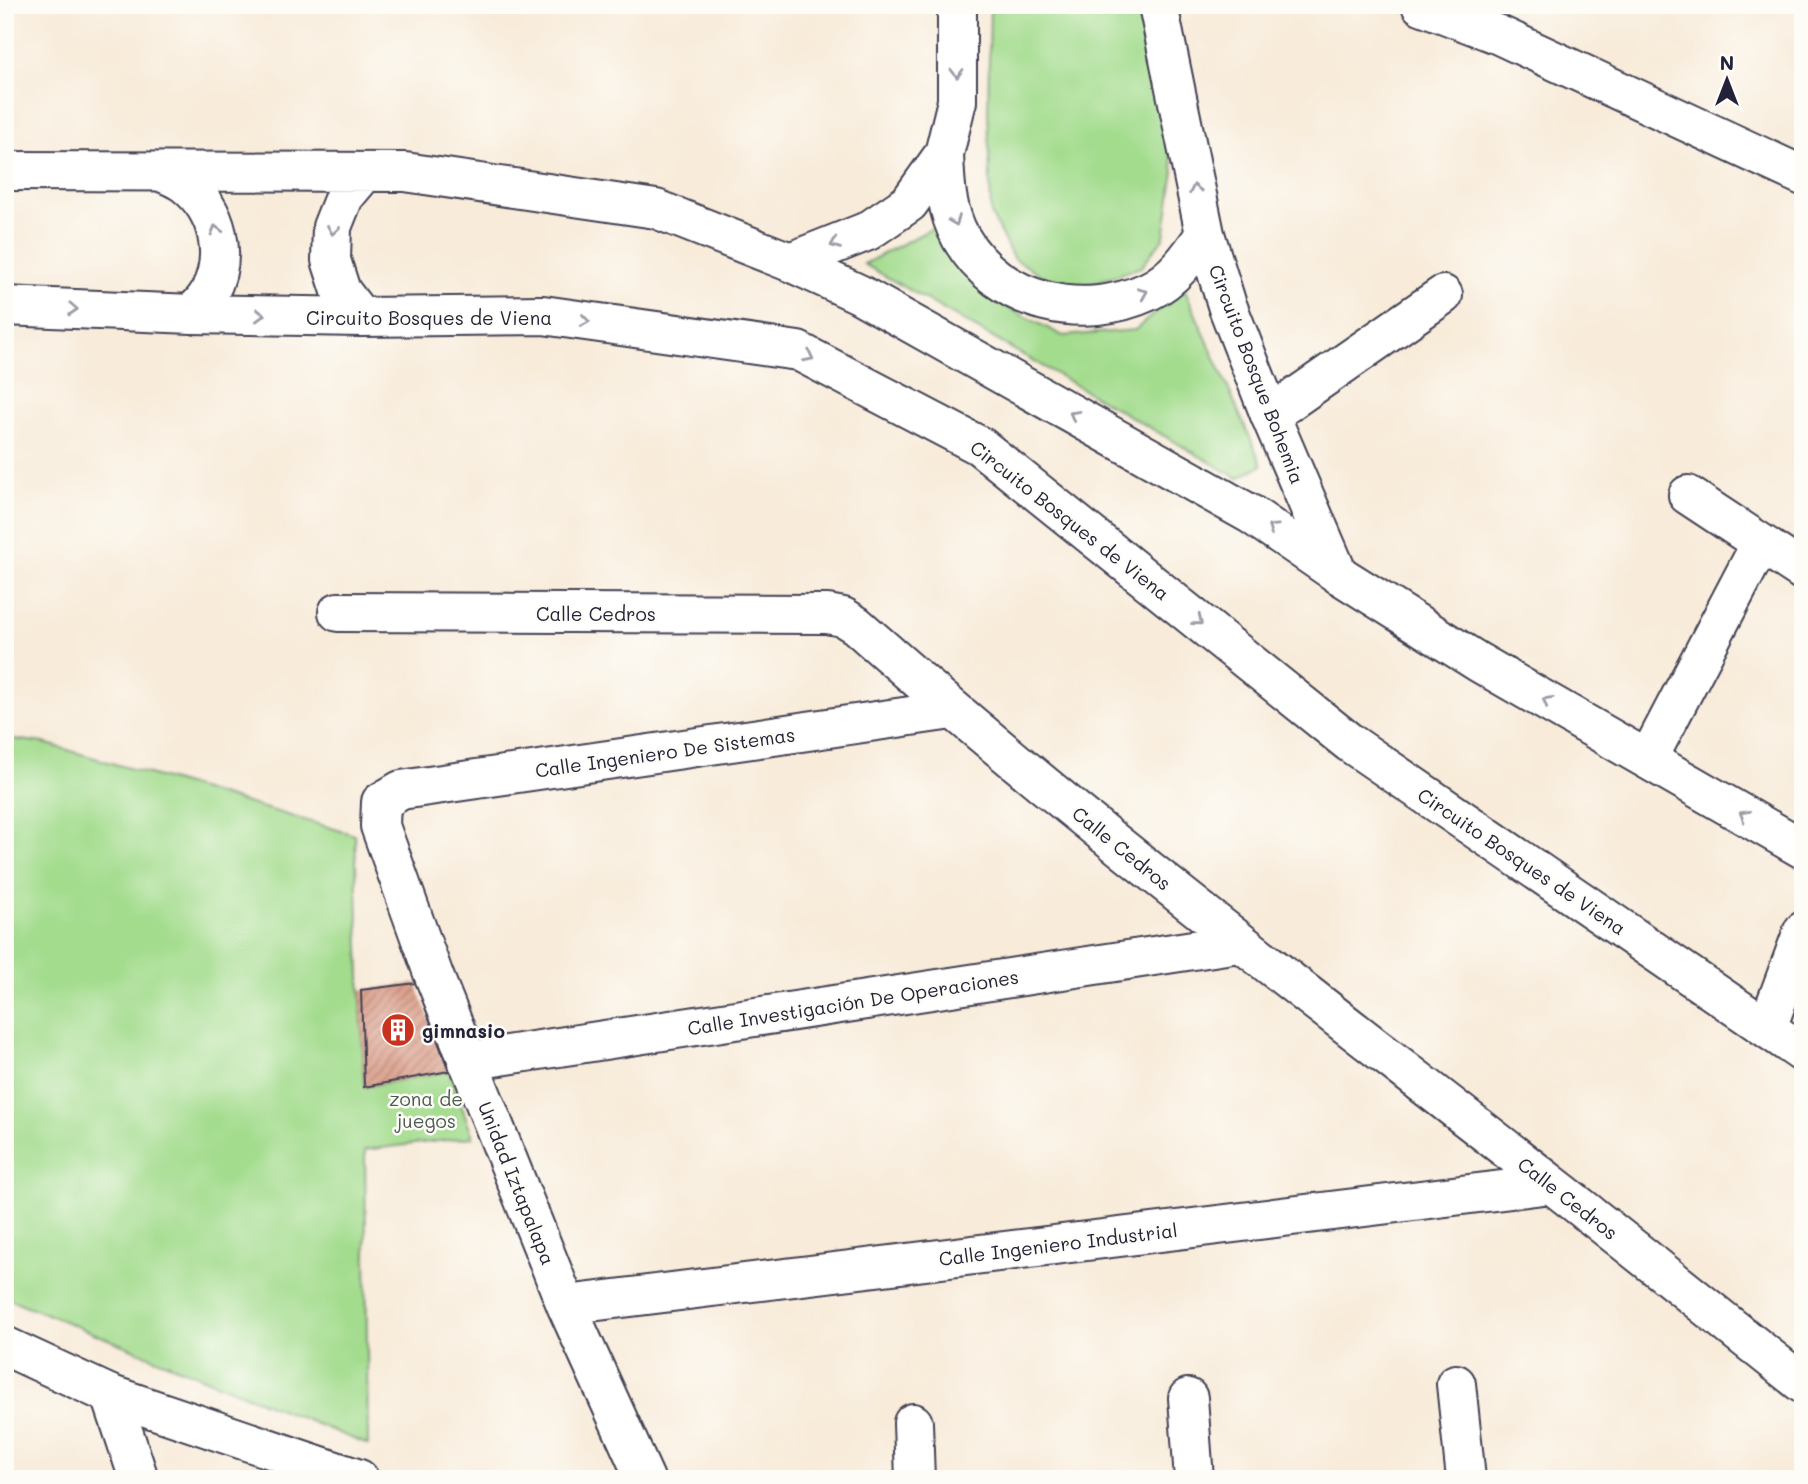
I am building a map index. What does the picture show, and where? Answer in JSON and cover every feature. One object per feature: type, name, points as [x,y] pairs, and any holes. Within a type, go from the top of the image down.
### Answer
[{"type":"street","points":[[957,5],[957,101],[944,154],[946,197],[961,238],[989,272],[1025,296],[1067,307],[1111,305],[1152,290],[1186,263],[1205,234]]},
{"type":"street","name":"Circuito Bosque Bohemia","points":[[1158,5],[1205,234],[1227,305],[1270,415],[1338,573]]},
{"type":"street","points":[[1421,5],[1505,20],[1803,176]]},
{"type":"street","points":[[790,262],[868,230],[909,204],[944,154]]},
{"type":"street","points":[[5,171],[405,172],[656,209],[790,262],[859,294],[1252,514],[1338,573],[1478,662],[1803,849]]},
{"type":"street","points":[[161,172],[184,182],[202,200],[214,222],[220,246],[218,271],[209,295],[192,314]]},
{"type":"street","points":[[361,317],[341,291],[331,260],[332,227],[344,197],[365,172]]},
{"type":"street","points":[[1270,415],[1443,295]]},
{"type":"street","name":"Circuito Bosques de Viena","points":[[5,306],[192,314],[361,317],[543,315],[798,351],[980,446],[1350,743],[1803,1053]]},
{"type":"street","points":[[1688,495],[1803,571]]},
{"type":"street","points":[[1648,760],[1761,543]]},
{"type":"street","name":"Calle Cedros","points":[[338,612],[827,614],[843,617],[856,625],[951,710],[1240,943],[1803,1384]]},
{"type":"street","name":"Calle Ingeniero De Sistemas","points":[[381,802],[401,790],[951,710]]},
{"type":"street","name":"Unidad Iztapalapa","points":[[381,802],[380,826],[467,1062],[566,1305],[645,1479]]},
{"type":"street","points":[[1768,1028],[1803,931]]},
{"type":"street","name":"Calle Investigación De Operaciones","points":[[467,1062],[1240,943]]},
{"type":"street","name":"Calle Ingeniero Industrial","points":[[566,1305],[1551,1184]]},
{"type":"street","points":[[5,1346],[111,1395],[359,1479]]},
{"type":"street","points":[[1456,1384],[1466,1479]]},
{"type":"street","points":[[111,1395],[139,1479]]},
{"type":"street","points":[[1188,1398],[1194,1479]]},
{"type":"street","points":[[913,1423],[915,1479]]},
{"type":"green space","points":[[990,5],[1140,5],[1141,25],[1174,171],[1164,237],[1141,267],[1069,291],[1013,258],[991,214],[988,113]]},
{"type":"green space","points":[[948,220],[959,255],[995,301],[1063,336],[1135,330],[1184,288],[1262,465],[1238,478],[864,264]]},
{"type":"green space","name":"zona de juegos","points":[[5,738],[44,743],[355,835],[364,1087],[449,1071],[473,1137],[365,1150],[368,1445],[5,1297]]},
{"type":"building","name":"gimnasio","points":[[416,983],[449,1071],[364,1087],[361,990]]},
{"type":"place","name":"gimnasio","points":[[398,1030]]}]
